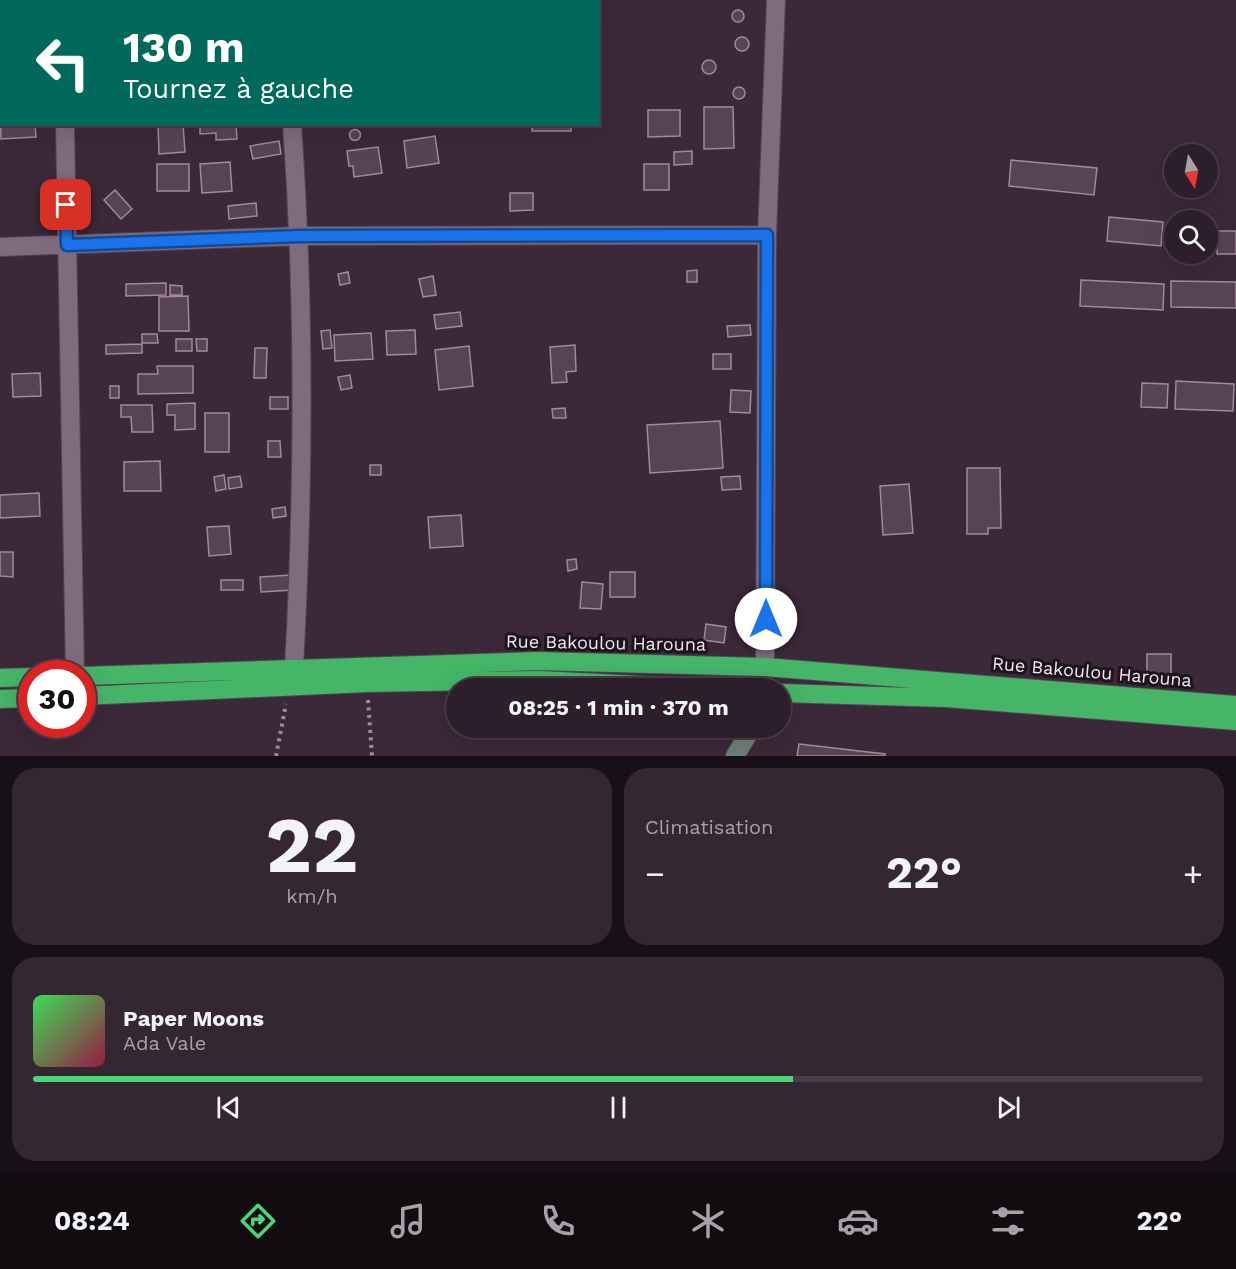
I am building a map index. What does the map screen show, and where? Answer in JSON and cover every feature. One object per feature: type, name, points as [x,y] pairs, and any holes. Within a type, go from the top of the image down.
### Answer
[{"type":"highway","name":"Rue Bakoulou Harouna","points":[[96,675],[294,667],[538,661],[765,667],[1236,705]]},
{"type":"highway","points":[[0,678],[18,677]]},
{"type":"highway","points":[[96,695],[446,682]]},
{"type":"highway","name":"Rue Bakoulou Harouna","points":[[791,693],[946,698],[1236,721]]},
{"type":"highway","points":[[0,699],[18,698]]},
{"type":"street","points":[[765,667],[767,235],[776,0]]},
{"type":"street","points":[[65,126],[75,660]]},
{"type":"street","points":[[292,126],[300,236],[302,524],[294,667]]},
{"type":"street","points":[[0,247],[300,236],[767,235]]},
{"type":"street","points":[[735,756],[746,738]]},
{"type":"path","points":[[366,683],[372,756]]},
{"type":"path","points":[[276,756],[290,686]]},
{"type":"building","points":[[738,10],[744,16],[738,22],[732,16]]},
{"type":"building","points":[[739,37],[745,37],[749,44],[745,51],[739,51],[735,47],[735,41]]},
{"type":"building","points":[[709,60],[714,62],[716,67],[714,72],[709,74],[704,72],[702,67],[704,62]]},
{"type":"building","points":[[741,87],[745,93],[741,99],[737,99],[733,91]]},
{"type":"building","points":[[704,107],[733,107],[734,148],[704,149]]},
{"type":"building","points":[[648,110],[680,110],[680,136],[648,137]]},
{"type":"building","points":[[1,126],[35,126],[36,137],[1,139]]},
{"type":"building","points":[[158,126],[183,126],[185,152],[159,154]]},
{"type":"building","points":[[200,126],[236,126],[237,139],[216,140],[216,133],[200,134]]},
{"type":"building","points":[[532,126],[571,126],[571,131],[532,131]]},
{"type":"building","points":[[355,129],[361,135],[355,141],[349,135]]},
{"type":"building","points":[[435,136],[439,163],[407,168],[404,141]]},
{"type":"building","points":[[279,141],[281,154],[253,159],[250,146]]},
{"type":"building","points":[[378,147],[382,173],[354,177],[353,166],[349,166],[347,151]]},
{"type":"building","points":[[692,151],[692,164],[674,165],[674,152]]},
{"type":"building","points":[[1011,160],[1097,168],[1094,195],[1009,186]]},
{"type":"building","points":[[230,162],[232,191],[202,193],[200,164]]},
{"type":"building","points":[[157,164],[189,164],[189,191],[157,191]]},
{"type":"building","points":[[644,164],[669,164],[669,190],[644,190]]},
{"type":"building","points":[[115,190],[132,209],[121,219],[104,200]]},
{"type":"building","points":[[510,193],[533,193],[533,210],[510,211]]},
{"type":"building","points":[[256,203],[257,216],[229,219],[228,206]]},
{"type":"building","points":[[1109,217],[1163,222],[1161,246],[1107,241]]},
{"type":"building","points":[[1218,231],[1236,231],[1236,254],[1218,254]]},
{"type":"building","points":[[697,270],[697,282],[687,282],[687,271]]},
{"type":"building","points":[[348,272],[350,283],[340,285],[338,274]]},
{"type":"building","points":[[433,276],[436,295],[423,297],[419,279]]},
{"type":"building","points":[[1081,280],[1164,284],[1163,310],[1080,306]]},
{"type":"building","points":[[1171,281],[1236,282],[1236,308],[1171,307]]},
{"type":"building","points":[[166,283],[166,295],[126,296],[126,284]]},
{"type":"building","points":[[170,285],[182,286],[182,295],[170,295]]},
{"type":"building","points":[[188,296],[189,331],[159,331],[159,297]]},
{"type":"building","points":[[460,312],[462,326],[436,329],[434,315]]},
{"type":"building","points":[[750,325],[751,335],[728,337],[727,326]]},
{"type":"building","points":[[330,330],[332,348],[323,349],[321,331]]},
{"type":"building","points":[[415,330],[416,354],[387,355],[386,331]]},
{"type":"building","points":[[371,333],[373,359],[335,361],[334,335]]},
{"type":"building","points":[[142,334],[157,334],[158,343],[142,343]]},
{"type":"building","points":[[176,339],[192,339],[192,351],[176,351]]},
{"type":"building","points":[[196,339],[207,339],[207,351],[197,351]]},
{"type":"building","points":[[142,344],[142,353],[106,354],[106,345]]},
{"type":"building","points":[[575,345],[576,371],[566,372],[567,382],[552,383],[550,347]]},
{"type":"building","points":[[469,346],[473,386],[439,390],[435,350]]},
{"type":"building","points":[[255,348],[267,348],[266,378],[254,378]]},
{"type":"building","points":[[713,354],[731,354],[731,369],[713,369]]},
{"type":"building","points":[[157,366],[193,366],[193,393],[138,394],[138,374],[158,374]]},
{"type":"building","points":[[40,373],[41,396],[13,397],[12,374]]},
{"type":"building","points":[[350,375],[352,388],[341,390],[338,377]]},
{"type":"building","points":[[1176,381],[1234,384],[1233,411],[1175,409]]},
{"type":"building","points":[[1142,383],[1168,384],[1167,408],[1141,407]]},
{"type":"building","points":[[110,386],[119,386],[119,398],[110,398]]},
{"type":"building","points":[[731,390],[751,391],[750,413],[730,412]]},
{"type":"building","points":[[270,397],[288,397],[288,409],[270,409]]},
{"type":"building","points":[[195,403],[195,429],[175,430],[175,415],[167,415],[167,404]]},
{"type":"building","points":[[121,405],[152,405],[153,432],[132,432],[131,417],[121,417]]},
{"type":"building","points":[[565,408],[566,418],[553,418],[552,409]]},
{"type":"building","points":[[205,413],[229,413],[229,452],[205,452]]},
{"type":"building","points":[[720,421],[723,468],[650,473],[647,425]]},
{"type":"building","points":[[268,441],[280,441],[281,457],[268,457]]},
{"type":"building","points":[[160,461],[161,491],[124,491],[124,462]]},
{"type":"building","points":[[370,465],[381,465],[381,475],[370,475]]},
{"type":"building","points":[[967,468],[1000,468],[1001,528],[988,528],[988,534],[967,534]]},
{"type":"building","points":[[224,475],[226,489],[216,491],[214,477]]},
{"type":"building","points":[[240,476],[242,487],[229,489],[228,478]]},
{"type":"building","points":[[740,476],[741,489],[722,490],[721,477]]},
{"type":"building","points":[[909,484],[913,533],[883,535],[880,486]]},
{"type":"building","points":[[39,493],[40,516],[0,518],[0,495]]},
{"type":"building","points":[[285,507],[286,516],[273,518],[272,509]]},
{"type":"building","points":[[461,515],[463,546],[430,548],[428,517]]},
{"type":"building","points":[[229,526],[231,554],[209,556],[207,527]]},
{"type":"building","points":[[0,552],[13,552],[13,577],[0,576]]},
{"type":"building","points":[[576,559],[577,569],[568,571],[567,560]]},
{"type":"building","points":[[610,572],[635,572],[635,597],[610,597]]},
{"type":"building","points":[[292,575],[293,590],[261,592],[260,577]]},
{"type":"building","points":[[221,580],[243,580],[243,590],[221,590]]},
{"type":"building","points":[[582,582],[603,584],[601,609],[580,608]]},
{"type":"building","points":[[706,624],[726,627],[724,643],[704,640]]},
{"type":"building","points":[[1147,654],[1171,654],[1171,674],[1147,674]]},
{"type":"building","points":[[799,744],[885,754],[885,756],[797,756]]},
{"type":"route","points":[[66,205],[67,245],[300,236],[767,235],[766,619]]}]
